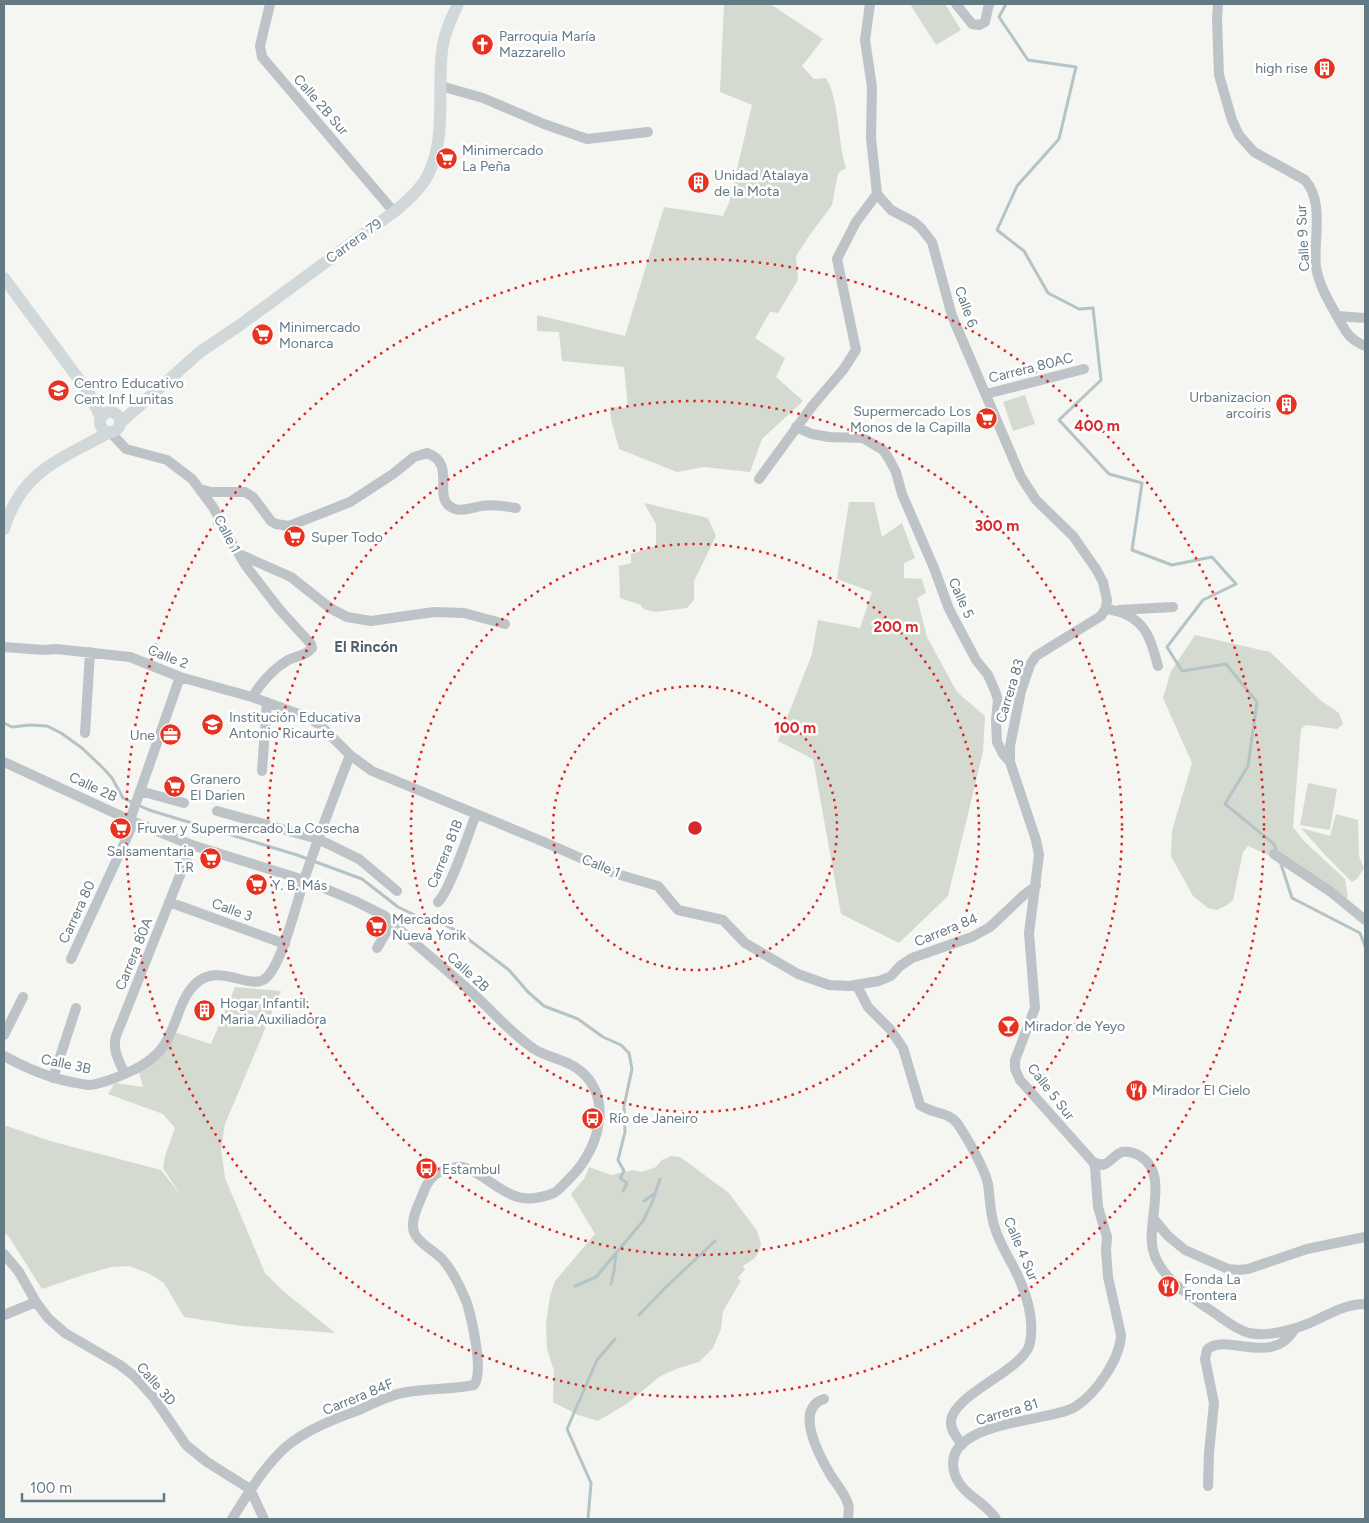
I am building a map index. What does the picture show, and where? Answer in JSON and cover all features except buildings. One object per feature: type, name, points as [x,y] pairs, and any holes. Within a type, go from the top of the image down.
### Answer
[{"type":"main road","name":"Carrera 79","points":[[111,424],[136,410],[200,352],[240,325],[394,212],[417,191],[428,175],[438,139],[442,51],[446,32],[458,4]]},
{"type":"main road","name":"Calle 1","points":[[4,278],[111,424]]},
{"type":"main road","points":[[4,529],[19,496],[34,476],[55,462],[94,442],[111,424]]},
{"type":"street","name":"Calle 2B Sur","points":[[270,4],[260,46],[262,57],[394,212]]},
{"type":"street","points":[[759,479],[812,405],[843,370],[856,350],[837,259],[856,222],[877,194],[871,138],[872,87],[866,40],[870,4]]},
{"type":"street","points":[[956,4],[970,21],[976,25],[985,22],[989,4]]},
{"type":"street","name":"Calle 9 Sur","points":[[1218,4],[1219,75],[1232,120],[1239,135],[1254,152],[1306,180],[1312,187],[1316,198],[1316,267],[1322,290],[1345,332],[1353,340],[1365,346]]},
{"type":"street","points":[[441,86],[482,98],[581,137],[596,138],[648,132]]},
{"type":"street","name":"Calle 6","points":[[877,194],[891,210],[914,222],[921,228],[932,242],[952,316],[1028,489],[1036,500],[1073,536],[1086,554],[1102,582],[1109,610]]},
{"type":"street","points":[[1337,316],[1365,318]]},
{"type":"street","name":"Carrera 80AC","points":[[986,394],[1084,369]]},
{"type":"street","name":"Calle 1","points":[[111,424],[126,449],[173,463],[192,479],[216,513],[238,554],[274,602],[310,641],[312,646],[310,651],[288,660],[280,666],[268,677],[252,697]]},
{"type":"street","name":"Calle 5","points":[[796,428],[812,434],[863,438],[883,450],[896,472],[902,494],[934,568],[949,609],[976,660],[988,675],[992,684],[998,700],[997,742],[1003,754],[1010,762]]},
{"type":"street","points":[[200,489],[211,492],[245,492],[253,497],[271,521],[276,524],[289,526],[350,502],[393,474],[414,457],[428,453],[439,459],[442,464],[444,499],[454,509],[460,510],[492,505],[516,508]]},
{"type":"street","points":[[238,554],[291,577],[330,608],[347,617],[371,620],[434,612],[464,613],[505,624]]},
{"type":"street","points":[[1109,610],[1173,607]]},
{"type":"street","points":[[1109,610],[1131,617],[1145,629],[1150,638],[1158,666]]},
{"type":"street","name":"Carrera 83","points":[[1010,762],[1012,729],[1030,665],[1036,656],[1109,610]]},
{"type":"street","name":"Calle 2","points":[[4,647],[56,649],[130,658],[180,677],[267,702],[315,722]]},
{"type":"street","points":[[85,733],[90,652]]},
{"type":"street","name":"Carrera 80","points":[[71,959],[132,817],[138,794],[180,677]]},
{"type":"street","points":[[262,771],[267,702]]},
{"type":"street","name":"Calle 1","points":[[315,722],[330,734],[350,755],[372,771],[617,874],[658,886],[678,910],[719,917],[745,943],[809,979],[836,986],[857,986],[886,978]]},
{"type":"street","points":[[285,944],[318,839],[350,755]]},
{"type":"street","name":"Calle 2B","points":[[4,762],[192,845],[304,880],[385,916],[535,1050],[579,1070],[586,1075],[596,1090],[600,1118],[590,1151],[580,1169],[555,1193],[533,1199],[512,1195],[461,1166],[438,1172]]},
{"type":"street","name":"Calle 5 Sur","points":[[1010,762],[1039,849],[1036,886],[1028,938],[1035,1008],[1017,1053],[1015,1069],[1020,1080],[1093,1162]]},
{"type":"street","name":"Calle 2B","points":[[138,794],[184,803]]},
{"type":"street","points":[[217,811],[318,839],[359,859],[396,891]]},
{"type":"street","name":"Carrera 81B","points":[[438,902],[442,899],[476,814]]},
{"type":"street","name":"Carrera 80A","points":[[125,1074],[115,1052],[114,1043],[192,845]]},
{"type":"street","points":[[1274,854],[1331,892],[1365,920]]},
{"type":"street","name":"Carrera 84","points":[[886,978],[912,958],[963,941],[985,930],[999,920],[1029,890],[1036,886]]},
{"type":"street","name":"Calle 3","points":[[169,902],[285,944]]},
{"type":"street","points":[[377,948],[392,923]]},
{"type":"street","name":"Calle 3B","points":[[4,1056],[36,1073],[88,1085],[125,1074],[150,1061],[166,1042],[189,991],[196,982],[218,975],[252,983],[260,982],[267,978],[285,944]]},
{"type":"street","name":"Calle 4 Sur","points":[[857,986],[868,1007],[890,1030],[903,1048],[920,1105],[925,1109],[950,1116],[969,1143],[986,1176],[996,1230],[1026,1296],[1031,1331],[1030,1345],[1020,1360],[983,1386],[954,1412],[951,1422],[952,1428],[962,1445]]},
{"type":"street","points":[[4,1036],[22,997]]},
{"type":"street","points":[[53,1078],[76,1008]]},
{"type":"street","points":[[1093,1162],[1103,1165],[1116,1155],[1124,1152],[1138,1155],[1146,1161],[1152,1170],[1155,1180],[1151,1239],[1156,1258],[1169,1277],[1194,1299],[1229,1323],[1249,1333],[1260,1334],[1295,1328],[1312,1322],[1339,1308],[1348,1305],[1365,1304]]},
{"type":"street","name":"Carrera 81","points":[[962,1445],[982,1431],[1075,1407],[1090,1394],[1108,1371],[1118,1353],[1121,1335],[1108,1277],[1107,1237],[1098,1207],[1096,1170],[1093,1162]]},
{"type":"street","name":"Carrera 84F","points":[[232,1519],[250,1489],[271,1463],[288,1445],[314,1430],[342,1416],[400,1394],[428,1389],[467,1387],[474,1385],[477,1381],[479,1368],[464,1296],[444,1261],[417,1237],[413,1230],[418,1203],[431,1178],[438,1172]]},
{"type":"street","points":[[1152,1218],[1168,1236],[1185,1250],[1228,1269],[1238,1270],[1248,1269],[1307,1248],[1365,1237]]},
{"type":"street","name":"Calle 3D","points":[[4,1254],[19,1272],[36,1302],[48,1318],[65,1333],[120,1365],[134,1376],[154,1398],[186,1445],[207,1462],[250,1489]]},
{"type":"street","points":[[4,1315],[36,1302]]},
{"type":"street","points":[[1208,1486],[1214,1403],[1205,1358],[1207,1350],[1216,1345],[1228,1344],[1254,1348],[1282,1344],[1288,1340],[1295,1328]]},
{"type":"street","points":[[824,1399],[814,1405],[810,1411],[814,1444],[849,1504],[848,1519]]},
{"type":"street","points":[[962,1445],[957,1451],[954,1466],[958,1480],[996,1519]]},
{"type":"street","points":[[250,1489],[264,1519]]},
{"type":"shaded area","points":[[724,4],[770,4],[823,39],[802,66],[814,79],[826,78],[831,88],[846,168],[838,173],[832,205],[796,256],[798,280],[778,313],[770,312],[755,338],[785,358],[776,377],[803,401],[762,439],[750,472],[704,467],[677,472],[619,449],[611,419],[610,407],[628,408],[624,367],[562,361],[559,332],[537,331],[537,315],[625,336],[664,207],[723,216],[729,203],[752,105],[720,92]]},
{"type":"shaded area","points":[[910,4],[945,4],[961,30],[936,45]]},
{"type":"shaded area","points":[[1025,395],[1035,424],[1013,431],[1003,402]]},
{"type":"shaded area","points":[[849,502],[874,502],[882,537],[902,523],[915,558],[904,563],[904,578],[922,579],[926,593],[917,598],[927,637],[957,692],[985,716],[983,752],[948,896],[899,943],[841,914],[813,759],[778,741],[812,654],[818,620],[860,628],[872,592],[837,579]]},
{"type":"shaded area","points":[[644,503],[708,518],[716,536],[694,581],[694,600],[687,608],[655,612],[643,609],[641,605],[620,598],[619,566],[631,563],[631,554],[656,546],[656,524]]},
{"type":"shaded area","points":[[1195,635],[1270,652],[1320,700],[1339,713],[1343,724],[1337,729],[1306,725],[1301,729],[1293,827],[1304,841],[1345,879],[1348,897],[1344,898],[1273,857],[1248,846],[1243,852],[1233,900],[1217,910],[1208,908],[1193,896],[1171,856],[1172,831],[1192,763],[1163,698],[1171,671]]},
{"type":"shaded area","points":[[1308,783],[1337,789],[1330,830],[1300,825]]},
{"type":"shaded area","points":[[1336,814],[1358,820],[1359,856],[1364,868],[1357,879],[1352,882],[1301,828],[1330,836]]},
{"type":"shaded area","points":[[235,987],[281,991],[225,1124],[221,1149],[225,1178],[265,1273],[282,1290],[335,1333],[242,1326],[184,1317],[164,1283],[150,1274],[129,1266],[112,1267],[42,1289],[9,1237],[4,1233],[4,1125],[50,1141],[161,1170],[180,1194],[163,1168],[165,1156],[175,1128],[163,1114],[108,1094],[115,1083],[143,1087],[139,1072],[177,1033],[211,1044]]},
{"type":"shaded area","points":[[671,1156],[680,1157],[729,1193],[757,1231],[761,1243],[759,1251],[755,1258],[743,1266],[745,1269],[738,1278],[741,1281],[723,1311],[721,1329],[713,1348],[699,1362],[676,1369],[659,1377],[628,1403],[598,1421],[578,1415],[553,1402],[554,1371],[547,1349],[546,1323],[550,1296],[555,1281],[595,1234],[571,1194],[584,1179],[589,1167],[611,1175],[633,1170],[642,1172],[656,1167],[662,1160]]},
{"type":"waterway","points":[[1006,4],[999,17],[1028,60],[1076,67],[1059,139],[1017,186],[997,230],[1024,251],[1048,293],[1079,309],[1093,308],[1101,380],[1059,420],[1109,474],[1142,483],[1132,550],[1172,565],[1212,557],[1236,584],[1203,600],[1167,647],[1182,671],[1226,664],[1257,702],[1248,766],[1225,804],[1274,844],[1277,853]]},
{"type":"waterway","points":[[4,723],[12,727],[47,726],[61,733],[82,748],[104,769],[112,778],[123,798],[149,810],[297,855],[362,879],[398,907],[427,921],[443,924],[459,932],[509,970],[528,992],[544,1006],[578,1019],[603,1037],[621,1045],[629,1053],[632,1069],[624,1106],[625,1132],[618,1160],[624,1171],[620,1178],[627,1183],[623,1191]]},
{"type":"waterway","points":[[1280,861],[1292,898],[1360,933],[1365,946]]},
{"type":"waterway","points":[[575,1286],[596,1277],[643,1221],[652,1203],[660,1179]]},
{"type":"waterway","points":[[644,1201],[654,1194]]},
{"type":"waterway","points":[[639,1315],[715,1241]]},
{"type":"waterway","points":[[611,1284],[616,1253]]},
{"type":"waterway","points":[[588,1519],[591,1483],[567,1429],[597,1360],[615,1339]]},
{"type":"place","name":"Parroquia María Mazzarello","points":[[483,44]]},
{"type":"place","name":"high rise","points":[[1324,68]]},
{"type":"place","name":"Minimercado La Peña","points":[[446,158]]},
{"type":"place","name":"Unidad Atalaya de la Mota","points":[[698,183]]},
{"type":"place","name":"Minimercado Monarca","points":[[263,335]]},
{"type":"place","name":"Centro Educativo Cent Inf Lunitas","points":[[58,391]]},
{"type":"place","name":"Urbanizacion arcoiris","points":[[1287,405]]},
{"type":"place","name":"Supermercado Los Monos de la Capilla","points":[[987,419]]},
{"type":"place","name":"Super Todo","points":[[295,537]]},
{"type":"place","name":"Institución Educativa Antonio Ricaurte","points":[[213,725]]},
{"type":"place","name":"Une","points":[[171,735]]},
{"type":"place","name":"Granero El Darien","points":[[174,787]]},
{"type":"place","name":"Fruver y Supermercado La Cosecha","points":[[121,828]]},
{"type":"place","name":"Salsamentaria T.R","points":[[210,859]]},
{"type":"place","name":"Y. B. Más","points":[[256,885]]},
{"type":"place","name":"Mercados Nueva Yorik","points":[[376,927]]},
{"type":"place","name":"Hogar Infantil: Maria Auxiliadora","points":[[204,1011]]},
{"type":"place","name":"Mirador de Yeyo","points":[[1008,1026]]},
{"type":"place","name":"Mirador El Cielo","points":[[1136,1090]]},
{"type":"place","name":"Río de Janeiro","points":[[593,1118]]},
{"type":"place","name":"Estambul","points":[[426,1169]]},
{"type":"place","name":"Fonda La Frontera","points":[[1168,1287]]},
{"type":"district","name":"El Rincón","points":[[366,647]]}]
